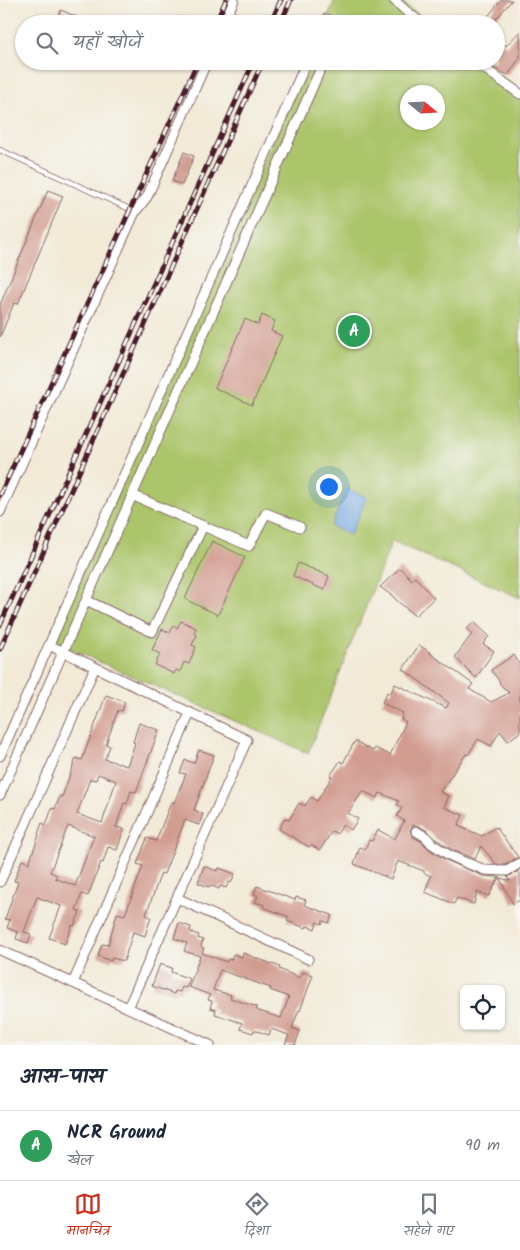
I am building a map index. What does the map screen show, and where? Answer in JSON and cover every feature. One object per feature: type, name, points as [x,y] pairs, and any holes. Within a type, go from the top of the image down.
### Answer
[{"type":"street","points":[[227,15],[234,0]]},
{"type":"street","points":[[394,0],[412,15]]},
{"type":"street","points":[[0,512],[135,212],[148,197],[203,70]]},
{"type":"street","points":[[0,756],[303,70]]},
{"type":"street","points":[[0,794],[320,70]]},
{"type":"street","points":[[487,70],[520,94]]},
{"type":"street","points":[[132,495],[249,546],[266,513],[300,527]]},
{"type":"street","points":[[86,600],[152,632],[203,526]]},
{"type":"street","points":[[49,645],[247,740],[128,1008]]},
{"type":"street","points":[[0,882],[95,667]]},
{"type":"street","points":[[73,984],[190,713]]},
{"type":"street","points":[[416,831],[426,836],[432,844],[449,854],[485,870],[507,871],[520,863]]},
{"type":"street","points":[[177,898],[308,959]]},
{"type":"street","points":[[0,950],[210,1045]]},
{"type":"lane","points":[[0,151],[135,212]]},
{"type":"green space","points":[[335,0],[399,0],[419,15],[328,15]]},
{"type":"green space","points":[[304,70],[492,70],[520,91],[520,598],[392,541],[308,753],[52,641]]},
{"type":"water","points":[[347,489],[367,497],[350,535],[331,526]]},
{"type":"building","points":[[501,0],[512,0],[500,15],[489,15]]},
{"type":"building","points":[[61,10],[72,15],[59,15]]},
{"type":"building","points":[[520,31],[520,58],[508,75],[497,70],[505,70],[506,46]]},
{"type":"building","points":[[184,152],[194,156],[182,185],[172,181]]},
{"type":"building","points":[[48,190],[63,196],[18,304],[14,303],[0,337],[0,305]]},
{"type":"building","points":[[262,315],[275,321],[271,331],[282,336],[252,405],[215,388],[245,319],[258,325]]},
{"type":"building","points":[[212,541],[245,557],[218,615],[185,599]]},
{"type":"building","points":[[298,563],[329,576],[324,590],[293,576]]},
{"type":"building","points":[[400,568],[412,580],[415,577],[434,598],[415,616],[380,587]]},
{"type":"building","points":[[181,621],[196,628],[194,633],[197,635],[192,645],[196,647],[189,664],[184,662],[180,672],[176,670],[174,674],[155,665],[160,654],[152,650],[162,629],[170,633],[173,626],[177,628]]},
{"type":"building","points":[[474,622],[489,636],[483,644],[494,651],[476,678],[455,657],[472,634],[467,629]]},
{"type":"building","points":[[419,645],[473,684],[469,689],[491,702],[509,693],[499,683],[491,670],[514,655],[520,665],[520,732],[508,741],[500,731],[491,746],[478,739],[440,792],[449,796],[444,807],[463,815],[458,826],[482,836],[496,827],[518,857],[505,865],[496,864],[481,846],[475,859],[452,850],[419,826],[413,825],[410,830],[412,836],[446,860],[483,876],[499,877],[489,896],[477,892],[474,904],[457,898],[454,904],[425,892],[431,876],[424,873],[424,871],[398,861],[391,879],[354,864],[360,847],[365,849],[369,840],[372,841],[378,830],[395,839],[404,821],[397,816],[402,808],[397,804],[399,801],[380,793],[377,798],[363,791],[348,813],[358,819],[351,830],[343,825],[337,834],[332,831],[320,850],[311,845],[309,847],[279,829],[285,818],[289,820],[299,803],[305,806],[311,797],[317,801],[332,777],[330,776],[340,761],[343,763],[355,741],[373,751],[375,748],[390,755],[406,722],[401,719],[403,713],[382,703],[387,692],[390,694],[395,684],[446,708],[449,703],[403,669]]},
{"type":"building","points":[[106,695],[125,702],[122,711],[118,710],[106,744],[110,746],[105,759],[127,766],[135,743],[133,742],[139,723],[159,730],[136,792],[131,791],[127,804],[124,803],[116,827],[124,829],[117,850],[108,847],[88,896],[82,894],[76,910],[80,912],[74,926],[72,925],[65,944],[49,938],[61,906],[37,897],[24,932],[31,934],[28,943],[16,939],[18,932],[7,928],[10,920],[5,919],[18,882],[14,881],[22,860],[29,863],[42,823],[46,825],[52,808],[55,809],[60,796],[62,797],[76,758],[82,760]],"holes":[[[98,774],[116,781],[102,823],[77,814],[90,779],[96,780]],[[68,826],[94,836],[75,886],[55,878],[57,875],[50,872]]]},
{"type":"building","points":[[199,750],[214,755],[194,810],[203,814],[199,825],[185,820],[164,874],[161,873],[146,915],[151,917],[145,936],[133,932],[124,961],[112,958],[111,961],[98,956],[102,944],[108,945],[117,913],[125,915],[143,866],[137,864],[147,838],[156,841],[171,802],[174,803],[186,774],[180,773],[185,760],[194,763]]},
{"type":"building","points":[[204,866],[217,871],[219,868],[235,874],[231,883],[229,882],[226,888],[220,886],[219,889],[210,885],[209,887],[198,883]]},
{"type":"building","points":[[519,871],[520,900],[513,904],[499,878],[511,881],[507,877]]},
{"type":"building","points":[[257,886],[295,900],[296,897],[306,900],[304,905],[332,915],[329,923],[323,921],[322,924],[317,922],[315,929],[307,926],[306,928],[287,921],[289,917],[255,902],[258,896],[254,894]]},
{"type":"building","points":[[179,923],[191,927],[190,932],[199,935],[198,938],[203,940],[201,947],[204,948],[202,953],[227,962],[228,959],[231,960],[233,954],[242,957],[243,953],[280,967],[279,969],[300,978],[303,972],[313,975],[292,1028],[300,1031],[295,1045],[285,1045],[289,1035],[271,1029],[269,1035],[254,1030],[253,1033],[240,1029],[242,1023],[215,1014],[216,1010],[210,1008],[212,1001],[208,1000],[210,995],[189,987],[200,956],[184,951],[187,943],[174,938]],"holes":[[[220,970],[271,988],[270,990],[289,997],[281,1018],[259,1011],[256,1009],[257,1007],[230,998],[231,995],[213,990]]]},
{"type":"building","points":[[160,964],[172,968],[171,972],[190,979],[186,988],[182,987],[180,992],[175,991],[174,994],[152,986]]},
{"type":"railway","points":[[219,15],[226,0]]},
{"type":"railway","points":[[274,15],[281,0]]},
{"type":"railway","points":[[284,15],[291,0]]},
{"type":"railway","points":[[0,495],[194,70]]},
{"type":"railway","points":[[0,625],[250,70]]},
{"type":"railway","points":[[0,649],[259,70]]},
{"type":"place","name":"NCR Ground","points":[[354,331]]}]
